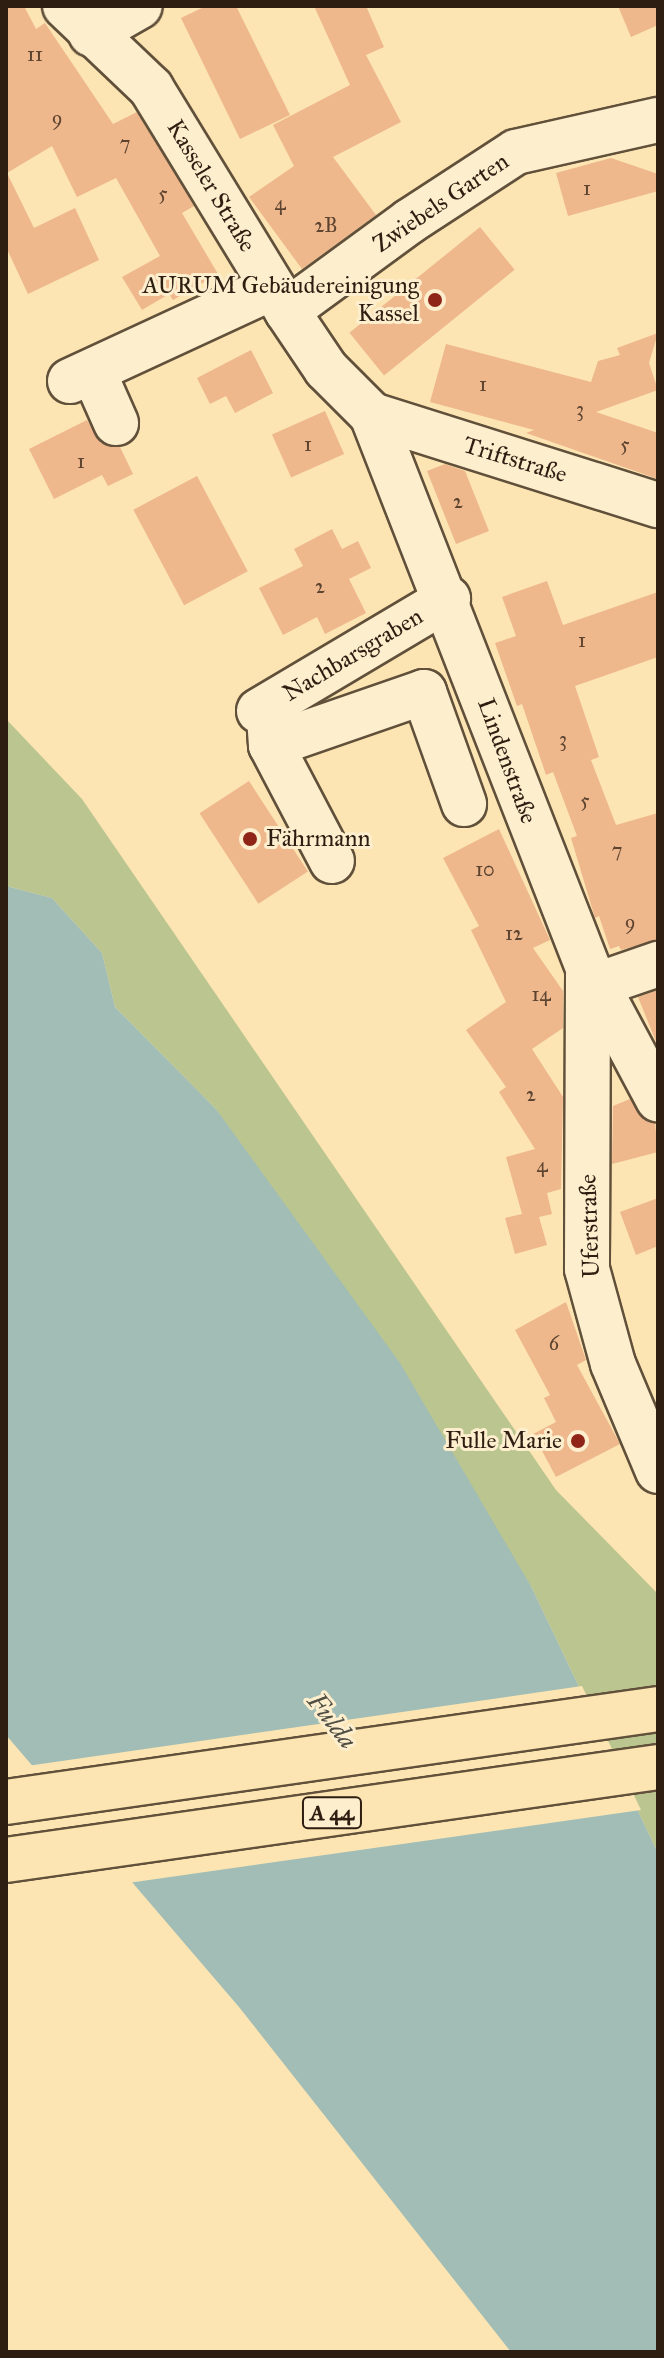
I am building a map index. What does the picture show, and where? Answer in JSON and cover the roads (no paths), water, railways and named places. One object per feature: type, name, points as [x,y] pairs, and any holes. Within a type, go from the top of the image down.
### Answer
[{"type":"highway","name":"A 44","points":[[6,1802],[658,1709]]},
{"type":"highway","name":"A 44","points":[[6,1860],[658,1767]]},
{"type":"street","points":[[78,20],[140,6]]},
{"type":"street","name":"Kasseler Straße","points":[[78,20],[156,94],[279,300],[326,369],[372,415]]},
{"type":"street","name":"Zwiebels Garten","points":[[116,423],[82,376],[279,300],[516,152],[658,120]]},
{"type":"street","name":"Triftstraße","points":[[372,415],[658,505]]},
{"type":"street","name":"Lindenstraße","points":[[372,415],[448,599],[514,786],[592,977],[658,1099]]},
{"type":"street","name":"Nachbarsgraben","points":[[266,721],[448,599]]},
{"type":"street","points":[[332,861],[266,721],[424,692],[464,804]]},
{"type":"street","points":[[592,977],[658,964]]},
{"type":"street","name":"Uferstraße","points":[[592,977],[587,1269],[613,1364],[658,1471]]},
{"type":"water","name":"Fulda","points":[[6,886],[52,898],[102,953],[115,1007],[216,1109],[400,1363],[532,1588],[658,1853],[658,2352],[511,2352],[239,2007],[6,1735]]},
{"type":"place","name":"AURUM Gebäudereinigung Kassel","points":[[435,300]]},
{"type":"place","name":"Fährmann","points":[[250,839]]},
{"type":"place","name":"Fulle Marie","points":[[578,1441]]}]
